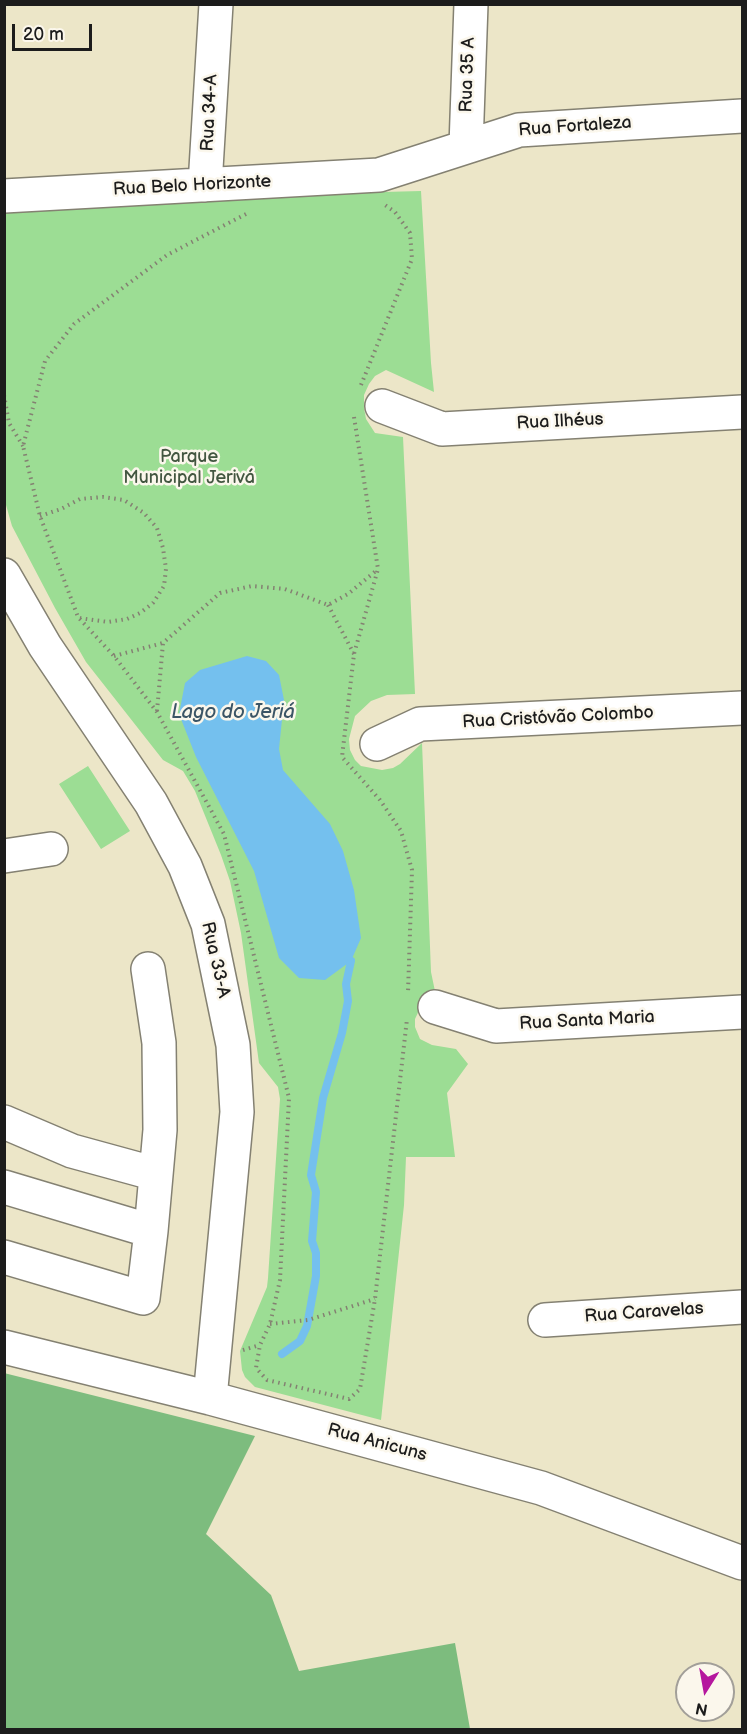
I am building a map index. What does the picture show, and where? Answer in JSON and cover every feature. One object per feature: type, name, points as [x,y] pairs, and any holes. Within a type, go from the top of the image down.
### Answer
[{"type":"street","name":"Rua 34-A","points":[[206,185],[216,4]]},
{"type":"street","name":"Rua 35 A","points":[[466,147],[471,4]]},
{"type":"street","name":"Rua Fortaleza","points":[[380,188],[466,147],[519,130],[742,116]]},
{"type":"street","name":"Rua Belo Horizonte","points":[[4,196],[206,185],[380,188]]},
{"type":"street","name":"Rua Ilhéus","points":[[365,400],[442,429],[742,412]]},
{"type":"street","name":"Rua 33-A","points":[[4,575],[45,646],[151,803],[185,866],[208,924],[233,1045],[237,1112],[210,1398]]},
{"type":"street","name":"Rua Cristóvão Colombo","points":[[377,744],[420,724],[742,708]]},
{"type":"street","points":[[4,856],[51,849]]},
{"type":"street","points":[[4,1257],[143,1298],[152,1231],[160,1130],[159,1043],[148,969]]},
{"type":"street","name":"Rua Santa Maria","points":[[417,1006],[496,1026],[742,1012]]},
{"type":"street","points":[[4,1122],[72,1150],[156,1174]]},
{"type":"street","points":[[4,1187],[152,1231]]},
{"type":"street","name":"Rua Caravelas","points":[[544,1320],[742,1307]]},
{"type":"street","name":"Rua Anicuns","points":[[4,1347],[210,1398],[541,1488],[742,1563]]},
{"type":"path","points":[[4,395],[9,423],[23,446],[40,516],[78,617],[114,656],[157,712],[224,834],[289,1098],[280,1280],[270,1324],[260,1345],[256,1368],[267,1380],[349,1399],[360,1389],[417,1006],[412,870],[401,831],[380,800],[342,757],[354,654],[378,569],[365,400],[412,259],[410,233],[380,188]]},
{"type":"path","points":[[23,446],[45,362],[74,324],[167,255],[247,213]]},
{"type":"path","points":[[40,516],[62,509],[80,499],[103,497],[124,500],[144,513],[157,528],[166,569],[164,586],[153,603],[127,619],[108,622],[78,617]]},
{"type":"path","points":[[328,605],[348,594],[378,569]]},
{"type":"path","points":[[114,656],[163,643],[220,593],[252,586],[285,589],[328,605],[354,654]]},
{"type":"path","points":[[157,712],[163,643]]},
{"type":"path","points":[[270,1324],[308,1320],[375,1299]]},
{"type":"green space","name":"Parque Municipal Jerivá","points":[[421,191],[434,392],[386,370],[375,376],[364,395],[366,419],[375,433],[403,437],[415,694],[387,695],[371,701],[355,716],[349,739],[350,750],[361,766],[382,770],[400,764],[422,743],[431,972],[436,996],[423,1002],[415,1019],[415,1027],[420,1039],[432,1045],[456,1049],[468,1064],[447,1093],[455,1157],[406,1157],[404,1205],[381,1420],[255,1387],[245,1377],[242,1370],[240,1351],[267,1287],[280,1099],[278,1087],[259,1063],[241,933],[230,881],[195,791],[183,771],[163,760],[86,662],[12,526],[4,498],[4,202]]},
{"type":"green space","points":[[88,766],[130,831],[101,849],[59,784]]},
{"type":"green space","points":[[4,1373],[255,1436],[206,1534],[271,1595],[299,1671],[455,1643],[470,1729],[5,1729]]},
{"type":"water","name":"Lago do Jeriá","points":[[247,656],[266,661],[279,675],[284,700],[279,749],[283,770],[330,824],[343,851],[354,890],[361,938],[351,961],[325,980],[299,978],[279,958],[254,871],[196,757],[179,714],[185,683],[200,670]]},
{"type":"waterway","points":[[282,1354],[300,1341],[307,1326],[316,1276],[316,1253],[312,1241],[316,1192],[311,1175],[323,1098],[342,1033],[348,1001],[346,984],[351,961]]}]
